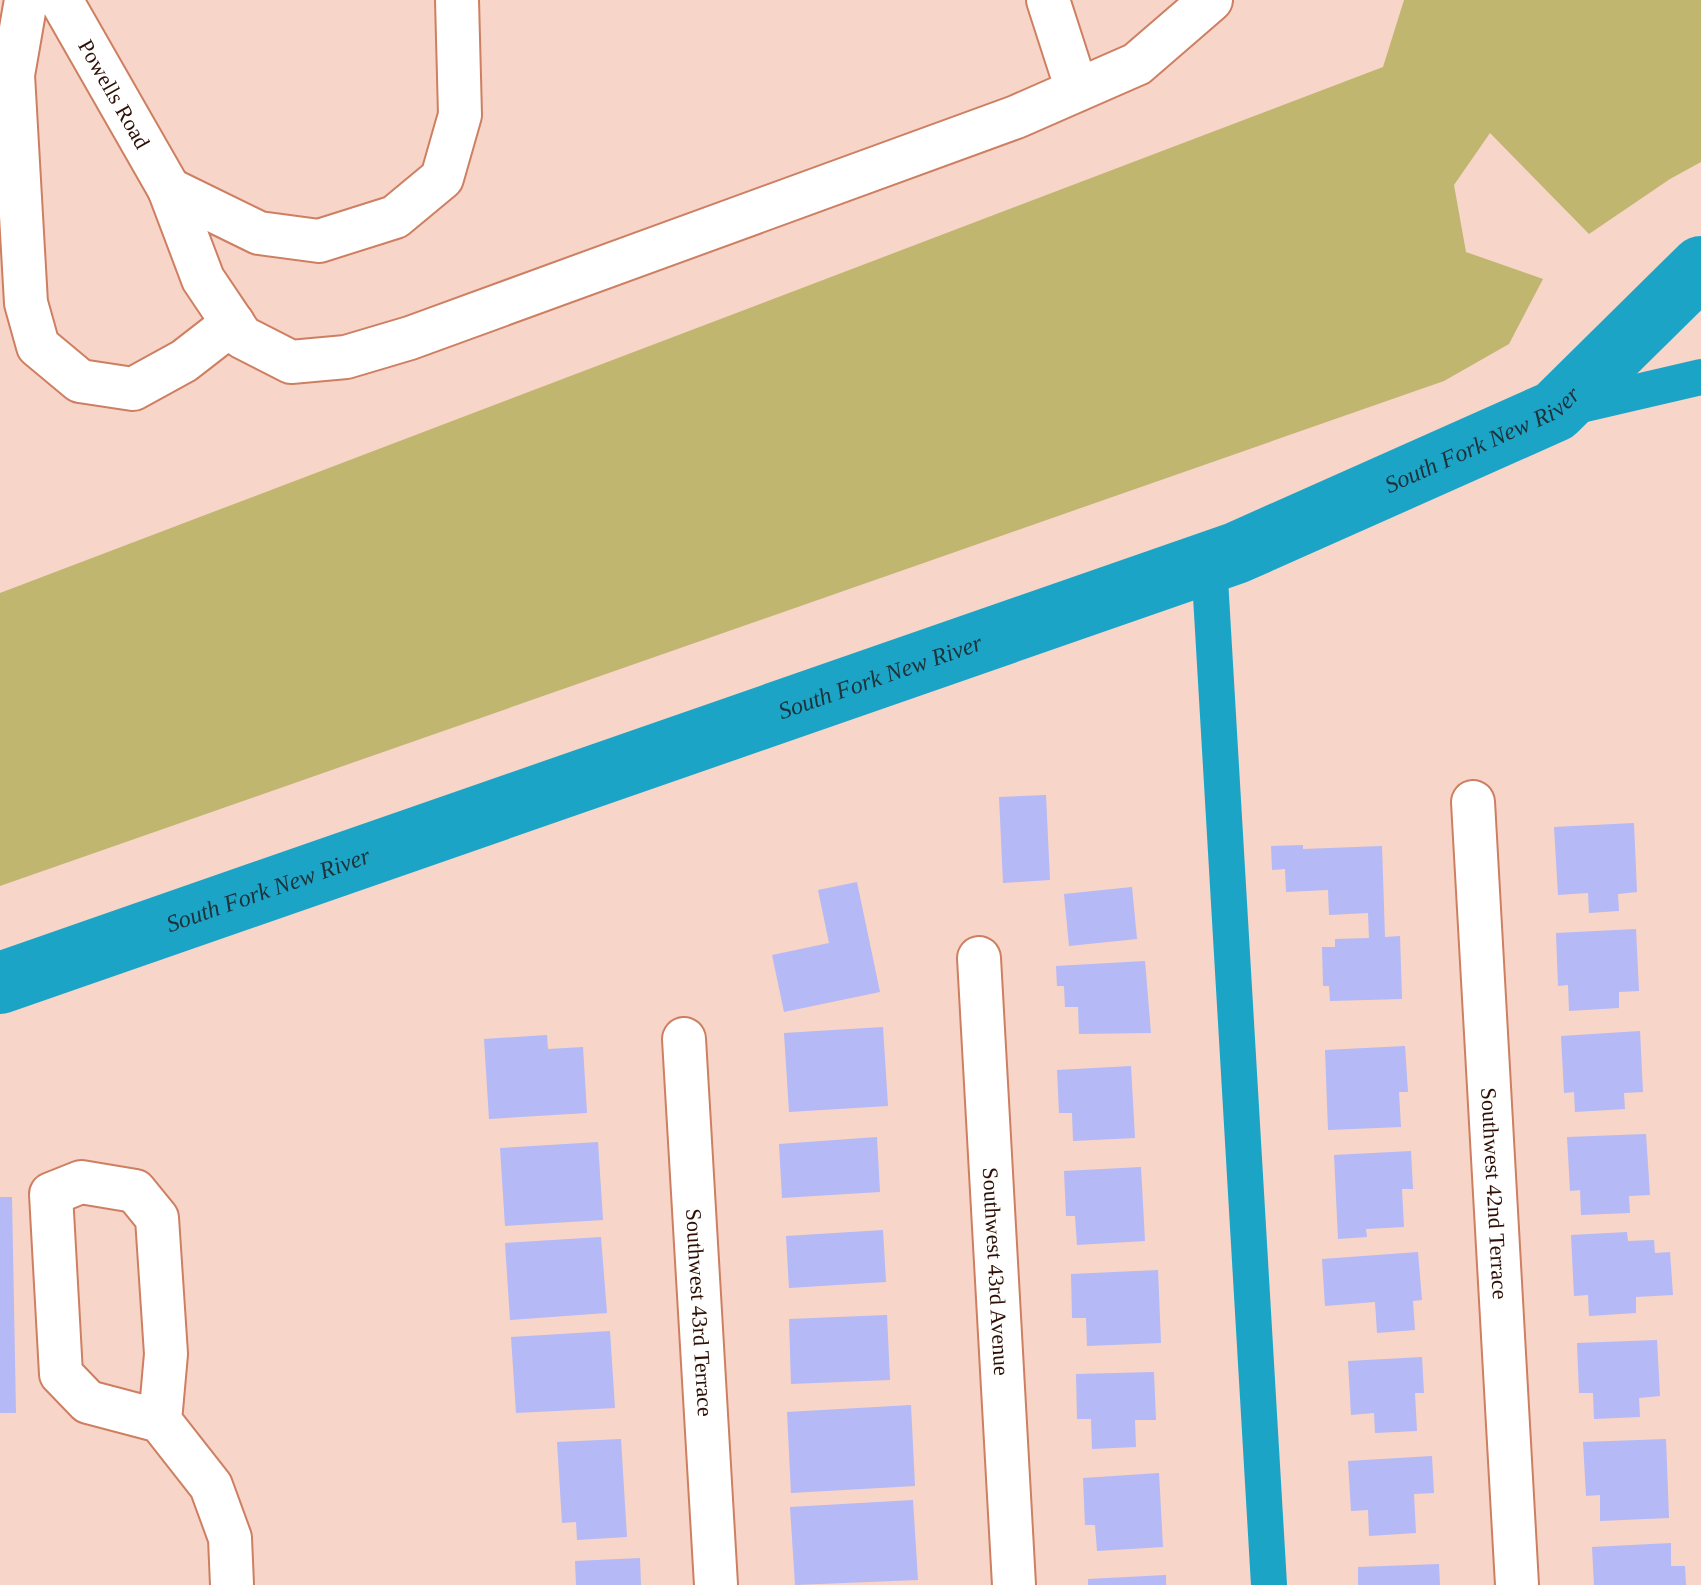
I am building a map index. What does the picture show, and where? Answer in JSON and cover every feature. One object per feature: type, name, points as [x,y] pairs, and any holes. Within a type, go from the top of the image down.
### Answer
[{"type":"street","points":[[26,0],[13,75],[26,303],[38,346],[80,381],[133,389],[184,361],[233,323]]},
{"type":"street","name":"Powells Road","points":[[61,0],[169,189],[203,279],[242,337],[291,362],[346,357],[410,338],[1016,117],[1137,64],[1211,0]]},
{"type":"street","points":[[169,189],[259,233],[319,241],[395,217],[442,178],[446,166],[460,115],[457,0]]},
{"type":"street","points":[[1048,0],[1077,90]]},
{"type":"street","name":"Southwest 42nd Terrace","points":[[1473,802],[1517,1585]]},
{"type":"street","name":"Southwest 43rd Avenue","points":[[979,958],[1014,1585]]},
{"type":"street","name":"Southwest 43rd Terrace","points":[[684,1039],[716,1585]]},
{"type":"street","points":[[160,1421],[166,1354],[157,1218],[135,1191],[81,1182],[51,1194],[61,1374],[88,1402],[160,1421],[211,1486],[230,1538],[232,1585]]},
{"type":"shaded area","points":[[1404,0],[1701,0],[1701,162],[1670,179],[1589,234],[1490,133],[1454,185],[1466,252],[1543,279],[1509,344],[1444,381],[0,886],[0,593],[1383,67]]},
{"type":"building","points":[[1046,795],[1050,880],[1003,883],[999,797]]},
{"type":"building","points":[[1634,823],[1637,892],[1618,894],[1619,911],[1589,913],[1588,893],[1558,895],[1554,827]]},
{"type":"building","points":[[1303,845],[1303,849],[1382,846],[1385,937],[1400,936],[1402,999],[1330,1001],[1329,986],[1323,986],[1322,947],[1335,947],[1335,939],[1369,938],[1368,913],[1329,915],[1328,890],[1286,892],[1285,869],[1272,870],[1271,846]]},
{"type":"building","points":[[857,882],[880,992],[784,1012],[772,955],[829,943],[818,890]]},
{"type":"building","points":[[1132,887],[1137,939],[1069,946],[1064,894]]},
{"type":"building","points":[[1636,929],[1639,991],[1619,992],[1619,1008],[1569,1011],[1568,985],[1558,986],[1556,933]]},
{"type":"building","points":[[1145,961],[1151,1033],[1079,1034],[1078,1007],[1065,1007],[1064,986],[1057,986],[1056,966]]},
{"type":"building","points":[[883,1027],[888,1106],[789,1112],[784,1033]]},
{"type":"building","points":[[1640,1031],[1643,1092],[1624,1093],[1625,1109],[1575,1112],[1574,1092],[1564,1093],[1561,1036]]},
{"type":"building","points":[[547,1035],[548,1049],[583,1047],[587,1113],[489,1119],[484,1039]]},
{"type":"building","points":[[1405,1046],[1408,1092],[1399,1092],[1401,1127],[1328,1130],[1325,1050]]},
{"type":"building","points":[[1131,1066],[1135,1138],[1073,1141],[1072,1113],[1059,1113],[1057,1070]]},
{"type":"building","points":[[1646,1134],[1650,1195],[1629,1196],[1630,1213],[1581,1215],[1580,1190],[1570,1191],[1567,1137]]},
{"type":"building","points":[[877,1137],[880,1192],[782,1198],[779,1144]]},
{"type":"building","points":[[598,1142],[603,1220],[505,1226],[500,1148]]},
{"type":"building","points":[[1411,1151],[1413,1189],[1402,1189],[1404,1227],[1366,1229],[1367,1237],[1338,1239],[1334,1155]]},
{"type":"building","points":[[1141,1167],[1145,1241],[1077,1245],[1075,1216],[1066,1216],[1064,1171]]},
{"type":"building","points":[[0,1197],[12,1197],[16,1413],[0,1413]]},
{"type":"building","points":[[883,1230],[886,1282],[789,1288],[786,1236]]},
{"type":"building","points":[[1627,1232],[1628,1241],[1654,1240],[1655,1253],[1670,1252],[1673,1295],[1636,1297],[1636,1313],[1589,1316],[1588,1295],[1574,1296],[1571,1235]]},
{"type":"building","points":[[601,1237],[607,1313],[510,1320],[505,1243]]},
{"type":"building","points":[[1418,1252],[1422,1300],[1413,1301],[1415,1330],[1377,1333],[1375,1302],[1325,1306],[1322,1259]]},
{"type":"building","points":[[1158,1270],[1161,1343],[1087,1346],[1086,1318],[1072,1318],[1071,1274]]},
{"type":"building","points":[[887,1315],[890,1380],[791,1384],[789,1319]]},
{"type":"building","points":[[610,1331],[615,1408],[516,1413],[511,1337]]},
{"type":"building","points":[[1657,1340],[1660,1396],[1639,1398],[1640,1417],[1594,1419],[1593,1393],[1579,1393],[1577,1343]]},
{"type":"building","points":[[1422,1357],[1424,1393],[1415,1393],[1417,1431],[1375,1433],[1374,1413],[1351,1415],[1348,1361]]},
{"type":"building","points":[[1154,1372],[1156,1420],[1135,1420],[1136,1447],[1092,1449],[1091,1419],[1077,1419],[1076,1374]]},
{"type":"building","points":[[911,1405],[915,1486],[791,1493],[787,1412]]},
{"type":"building","points":[[621,1439],[627,1537],[577,1540],[576,1522],[562,1523],[557,1442]]},
{"type":"building","points":[[1666,1439],[1669,1518],[1600,1521],[1600,1495],[1586,1496],[1583,1442]]},
{"type":"building","points":[[1432,1456],[1434,1493],[1414,1494],[1416,1533],[1369,1536],[1368,1510],[1351,1511],[1348,1461]]},
{"type":"building","points":[[1159,1473],[1163,1547],[1097,1551],[1095,1525],[1085,1525],[1083,1478]]},
{"type":"building","points":[[913,1500],[918,1580],[795,1585],[790,1507]]},
{"type":"building","points":[[1671,1543],[1671,1566],[1685,1566],[1686,1585],[1594,1585],[1592,1547]]},
{"type":"building","points":[[640,1558],[641,1585],[576,1585],[575,1561]]},
{"type":"building","points":[[1439,1564],[1440,1585],[1358,1585],[1358,1567]]},
{"type":"building","points":[[1166,1575],[1166,1585],[1088,1585],[1088,1579]]},
{"type":"waterway","name":"South Fork New River","points":[[0,983],[1236,553],[1555,411],[1701,267]]},
{"type":"waterway","points":[[1555,411],[1701,377]]},
{"type":"waterway","points":[[1209,562],[1269,1585]]}]
